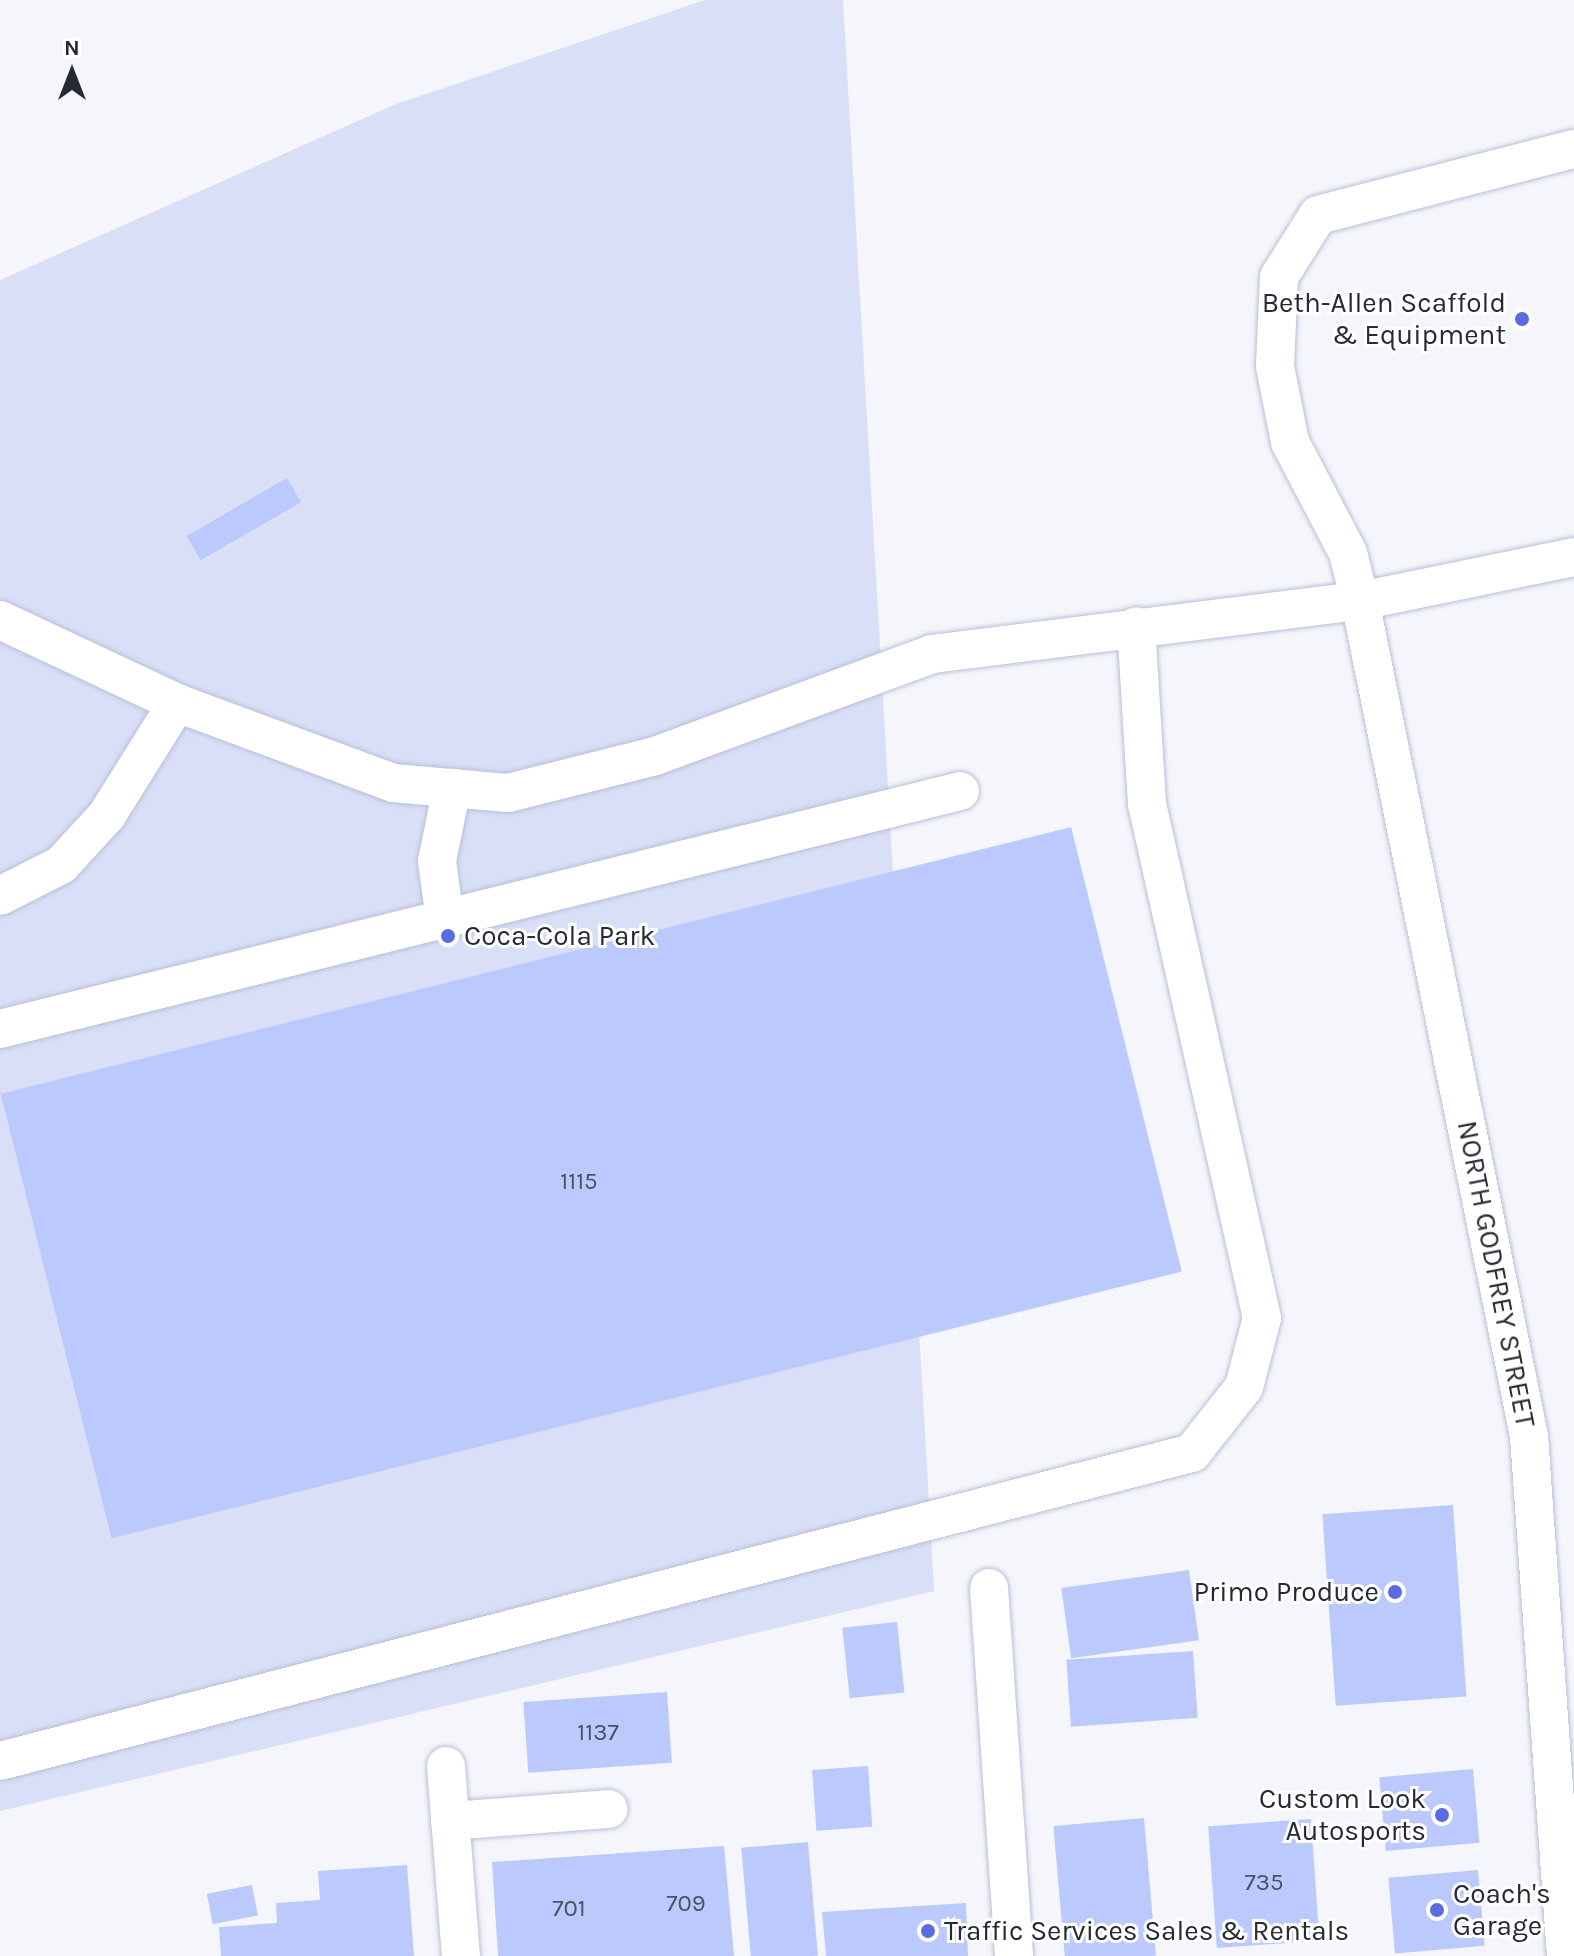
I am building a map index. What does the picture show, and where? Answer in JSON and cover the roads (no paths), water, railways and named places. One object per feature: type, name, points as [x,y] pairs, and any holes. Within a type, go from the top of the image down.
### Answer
[{"type":"street","name":"NORTH GODFREY STREET","points":[[1566,1956],[1529,1436],[1360,601],[1348,553],[1290,442],[1275,366],[1279,277],[1318,215],[1574,149]]},
{"type":"street","points":[[0,620],[177,703],[393,783],[508,793],[655,756],[932,654],[1136,626],[1360,601],[1574,557]]},
{"type":"street","points":[[0,1761],[1192,1453],[1244,1387],[1262,1318],[1147,804],[1136,626]]},
{"type":"street","points":[[0,896],[61,865],[107,815],[177,703]]},
{"type":"street","points":[[445,919],[437,861],[452,788]]},
{"type":"street","points":[[0,1029],[960,791]]},
{"type":"street","points":[[989,1588],[1014,1956]]},
{"type":"street","points":[[446,1766],[461,1956]]},
{"type":"street","points":[[450,1821],[609,1809]]},
{"type":"place","name":"Beth-Allen Scaffold & Equipment","points":[[1522,319]]},
{"type":"place","name":"Coca-Cola Park","points":[[448,936]]},
{"type":"place","name":"Primo Produce","points":[[1395,1592]]},
{"type":"place","name":"Custom Look Autosports","points":[[1442,1815]]},
{"type":"place","name":"Coach's Garage","points":[[1437,1910]]},
{"type":"place","name":"Traffic Services Sales & Rentals","points":[[928,1931]]}]
